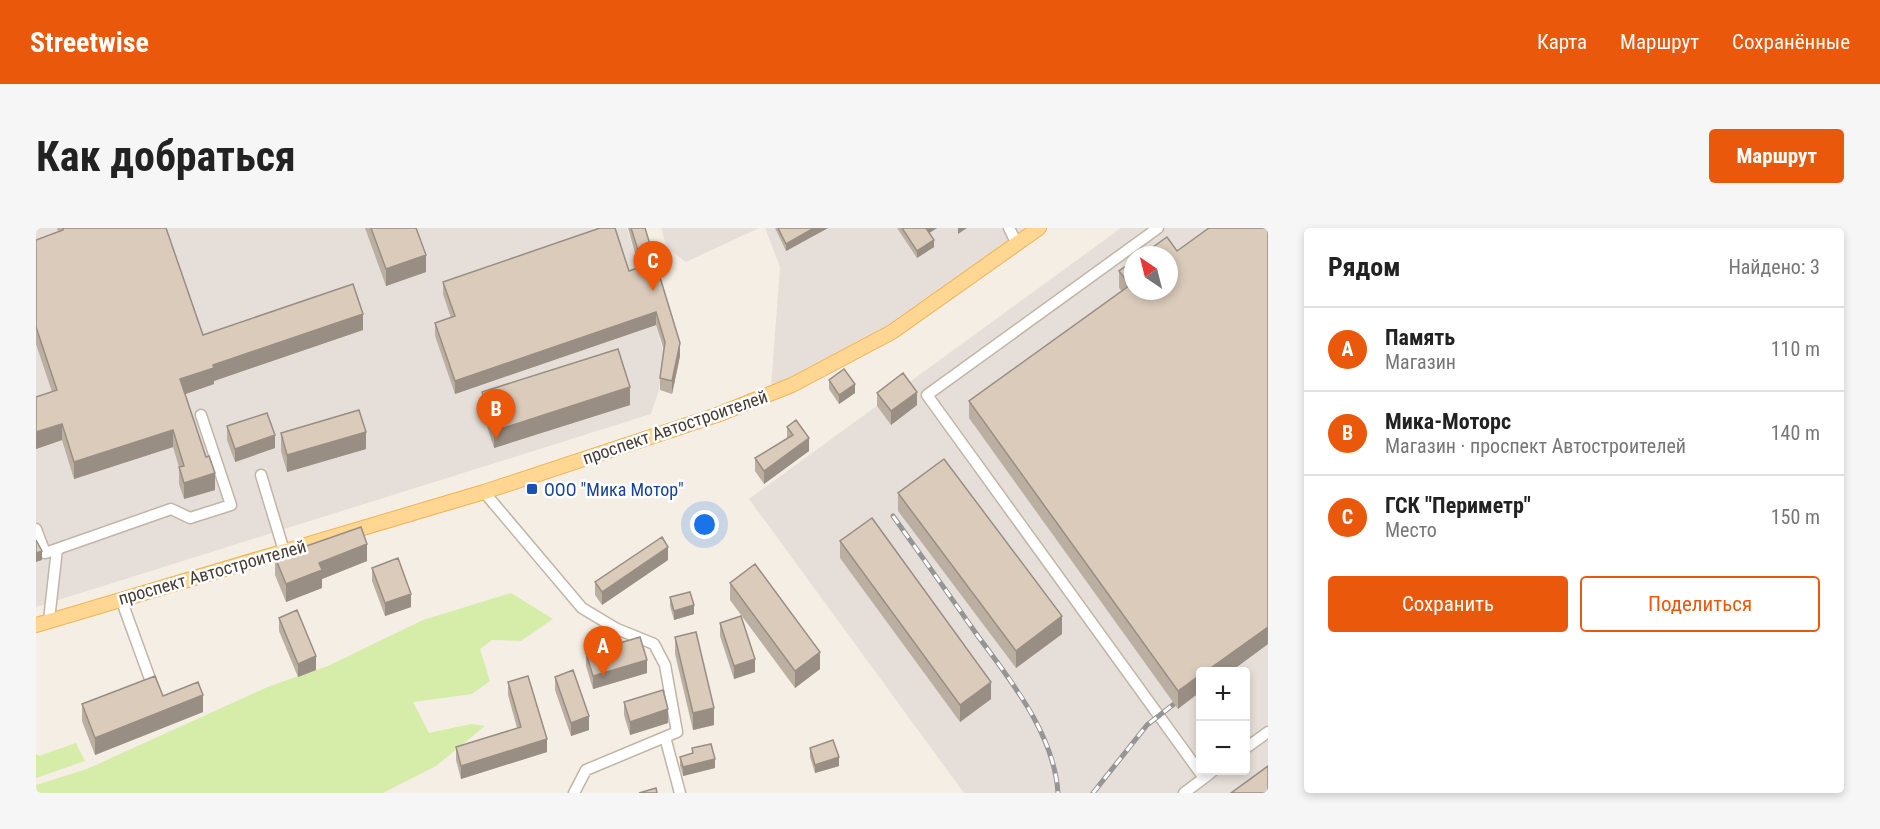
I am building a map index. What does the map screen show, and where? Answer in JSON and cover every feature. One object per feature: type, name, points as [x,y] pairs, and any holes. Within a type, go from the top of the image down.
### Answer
[{"type":"main road","name":"проспект Автостроителей","points":[[43,622],[484,492],[717,415],[792,385],[892,332],[1039,228]]},
{"type":"lane","points":[[1009,228],[1017,244]]},
{"type":"lane","points":[[1158,228],[927,395],[1204,778]]},
{"type":"lane","points":[[36,529],[45,553],[171,509],[190,518],[231,505],[201,415]]},
{"type":"lane","points":[[261,475],[284,551]]},
{"type":"lane","points":[[484,492],[582,608],[617,629],[654,644],[665,665],[677,732],[586,770],[574,793]]},
{"type":"lane","points":[[43,622],[57,549]]},
{"type":"lane","points":[[121,599],[150,679]]},
{"type":"lane","points":[[1250,745],[1268,732]]},
{"type":"lane","points":[[665,737],[680,793]]},
{"type":"lane","points":[[1184,793],[1208,775]]},
{"type":"shaded area","points":[[36,228],[627,228],[664,354],[659,390],[651,414],[36,607]]},
{"type":"shaded area","points":[[661,228],[759,228],[686,262],[667,248]]},
{"type":"shaded area","points":[[765,228],[1025,228],[901,319],[771,387],[780,267]]},
{"type":"shaded area","points":[[1121,228],[1268,228],[1268,793],[964,793],[749,499]]},
{"type":"green space","points":[[511,593],[553,619],[521,641],[492,640],[480,649],[490,681],[472,694],[413,702],[429,733],[471,724],[485,726],[436,766],[383,793],[36,793],[36,785],[87,769],[270,686],[328,666],[423,620]]},
{"type":"green space","points":[[76,743],[85,761],[36,778],[36,754],[39,756]]},
{"type":"building","points":[[63,228],[166,228],[203,335],[353,284],[363,314],[213,365],[214,368],[180,379],[206,457],[209,456],[215,473],[184,483],[179,467],[184,466],[173,430],[74,462],[62,424],[36,432],[36,397],[57,390],[36,327],[36,240],[63,230]]},
{"type":"building","points":[[371,228],[416,228],[426,255],[386,269]]},
{"type":"building","points":[[600,228],[615,228],[629,271],[643,266],[631,228],[645,228],[680,343],[672,381],[660,378],[665,342],[656,312],[455,381],[435,323],[455,316],[443,282]]},
{"type":"building","points":[[778,228],[814,228],[786,244]]},
{"type":"building","points":[[902,228],[926,228],[934,240],[917,251]]},
{"type":"building","points":[[1209,228],[1268,228],[1268,627],[1212,667],[1196,667],[1196,678],[1178,691],[969,401],[1124,289],[1124,300],[1178,300],[1178,250]]},
{"type":"building","points":[[1167,237],[1173,246],[1154,246]]},
{"type":"building","points":[[1124,267],[1124,277],[1119,271]]},
{"type":"building","points":[[618,349],[630,387],[494,431],[482,392]]},
{"type":"building","points":[[844,369],[855,384],[839,395],[829,380]]},
{"type":"building","points":[[903,373],[917,392],[891,411],[877,393]]},
{"type":"building","points":[[359,410],[366,432],[287,455],[281,433]]},
{"type":"building","points":[[267,413],[275,435],[235,449],[227,426]]},
{"type":"building","points":[[796,420],[809,438],[764,471],[755,458],[793,435],[787,427]]},
{"type":"building","points":[[944,459],[1062,616],[1016,651],[898,493]]},
{"type":"building","points":[[872,518],[991,682],[960,705],[840,541]]},
{"type":"building","points":[[361,527],[367,544],[319,563],[322,570],[286,584],[275,557]]},
{"type":"building","points":[[662,537],[668,547],[602,592],[595,582]]},
{"type":"building","points":[[36,540],[42,551],[36,553]]},
{"type":"building","points":[[398,558],[411,594],[385,603],[372,568]]},
{"type":"building","points":[[755,564],[820,652],[795,671],[730,583]]},
{"type":"building","points":[[690,592],[694,605],[674,611],[670,597]]},
{"type":"building","points":[[297,610],[316,656],[298,664],[279,618]]},
{"type":"building","points":[[741,616],[755,659],[734,666],[720,623]]},
{"type":"building","points":[[696,632],[714,708],[693,713],[675,637]]},
{"type":"building","points":[[640,637],[647,660],[593,676],[586,653]]},
{"type":"building","points":[[573,670],[589,716],[571,723],[555,677]]},
{"type":"building","points":[[155,676],[163,696],[198,682],[203,695],[95,738],[82,704]]},
{"type":"building","points":[[528,676],[547,739],[461,766],[456,747],[521,727],[508,682]]},
{"type":"building","points":[[663,690],[668,709],[630,722],[624,702]]},
{"type":"building","points":[[833,740],[839,757],[815,765],[810,748]]},
{"type":"building","points":[[711,744],[715,759],[683,767],[680,757],[693,753],[692,748]]},
{"type":"building","points":[[1268,766],[1268,793],[1231,793]]},
{"type":"building","points":[[656,788],[657,793],[639,793]]},
{"type":"railway","points":[[893,516],[1028,707],[1048,749],[1055,770],[1058,793]]},
{"type":"railway","points":[[1093,793],[1147,725],[1174,704]]},
{"type":"place","name":"ГСК \"Периметр\"","points":[[653,291]]},
{"type":"place","name":"Мика-Моторс","points":[[496,439]]},
{"type":"place","name":"ООО \"Мика Мотор\"","points":[[532,489]]},
{"type":"place","name":"Память","points":[[603,676]]}]
